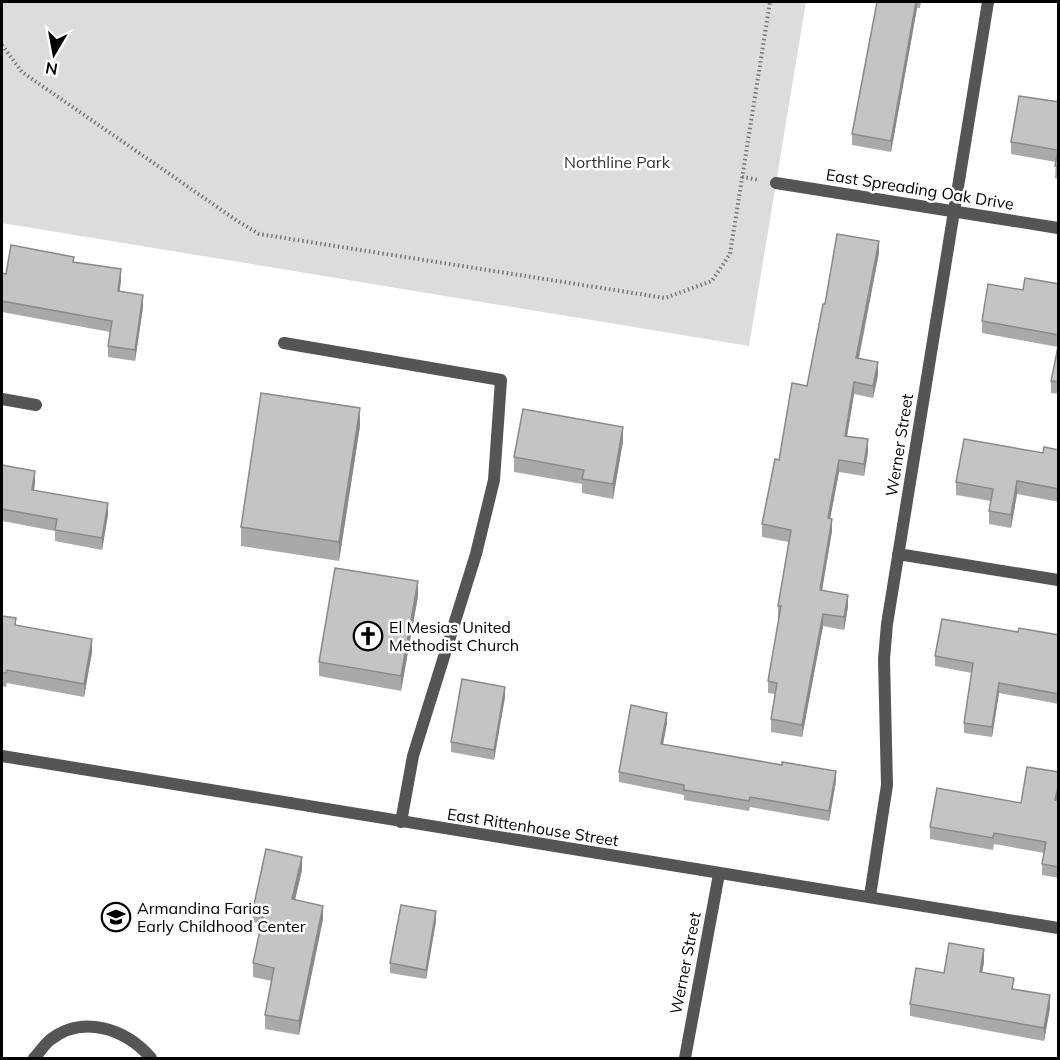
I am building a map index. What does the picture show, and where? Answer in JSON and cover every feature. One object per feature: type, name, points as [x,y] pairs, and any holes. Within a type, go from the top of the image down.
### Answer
[{"type":"street","name":"Werner Street","points":[[870,896],[886,785],[884,659],[887,624],[988,2]]},
{"type":"street","name":"East Spreading Oak Drive","points":[[776,183],[1059,228]]},
{"type":"street","points":[[284,343],[501,380],[494,480],[476,554],[413,756],[401,822]]},
{"type":"street","points":[[2,399],[36,405]]},
{"type":"street","points":[[898,554],[1059,580]]},
{"type":"street","name":"East Rittenhouse Street","points":[[2,756],[1059,928]]},
{"type":"street","name":"Werner Street","points":[[685,1059],[719,874]]},
{"type":"street","points":[[34,1059],[49,1041],[63,1033],[79,1028],[96,1027],[112,1030],[128,1037],[151,1059]]},
{"type":"path","points":[[2,45],[22,72],[259,234],[665,298],[712,281],[730,254],[770,2]]},
{"type":"green space","name":"Northline Park","points":[[2,2],[806,2],[749,346],[2,223]]},
{"type":"building","points":[[877,2],[916,2],[891,141],[852,134]]},
{"type":"building","points":[[1019,96],[1059,102],[1059,166],[1055,166],[1058,150],[1011,142]]},
{"type":"building","points":[[837,234],[879,241],[856,358],[878,362],[873,386],[854,382],[845,436],[868,439],[864,464],[839,460],[828,518],[832,519],[820,590],[848,595],[844,617],[823,614],[802,725],[771,719],[777,683],[768,681],[791,530],[762,524],[775,459],[779,460],[792,383],[807,386]]},
{"type":"building","points":[[11,245],[74,257],[73,262],[121,269],[118,291],[143,295],[135,350],[108,346],[112,321],[2,301],[2,273],[6,274]]},
{"type":"building","points":[[1025,278],[1059,284],[1059,335],[982,321],[988,284],[1023,290]]},
{"type":"building","points":[[1059,342],[1059,382],[1051,381]]},
{"type":"building","points":[[261,393],[360,408],[339,542],[241,527]]},
{"type":"building","points":[[523,409],[623,427],[613,484],[582,479],[584,470],[514,457]]},
{"type":"building","points":[[964,439],[1043,453],[1044,447],[1059,450],[1059,489],[1017,481],[1011,515],[989,511],[993,489],[956,482]]},
{"type":"building","points":[[2,465],[35,471],[32,490],[108,503],[102,538],[55,530],[57,519],[2,509]]},
{"type":"building","name":"El Mesias United Methodist Church","points":[[335,568],[418,581],[401,676],[319,662]]},
{"type":"building","points":[[2,616],[16,618],[15,625],[92,639],[84,684],[7,670],[6,673],[2,673]]},
{"type":"building","points":[[942,619],[1018,632],[1019,628],[1059,635],[1059,694],[999,683],[992,727],[964,723],[973,663],[935,656]]},
{"type":"building","points":[[462,679],[505,687],[494,750],[451,742]]},
{"type":"building","points":[[631,705],[667,713],[661,744],[782,765],[782,762],[836,771],[829,811],[750,797],[749,801],[684,790],[684,785],[619,772]]},
{"type":"building","points":[[1027,767],[1059,772],[1055,800],[1059,801],[1059,867],[1042,864],[1046,842],[994,833],[993,838],[930,827],[937,788],[1021,803]]},
{"type":"building","points":[[266,849],[302,857],[292,899],[323,906],[299,1021],[265,1015],[274,968],[253,963],[264,911],[253,909]]},
{"type":"building","points":[[401,905],[436,911],[426,970],[390,963]]},
{"type":"building","points":[[949,943],[984,949],[980,972],[1014,978],[1012,989],[1050,995],[1044,1028],[910,1004],[916,968],[944,973]]},
{"type":"place","name":"El Mesias United Methodist Church","points":[[368,636]]},
{"type":"place","name":"Armandina Farias Early Childhood Center","points":[[116,917]]}]
